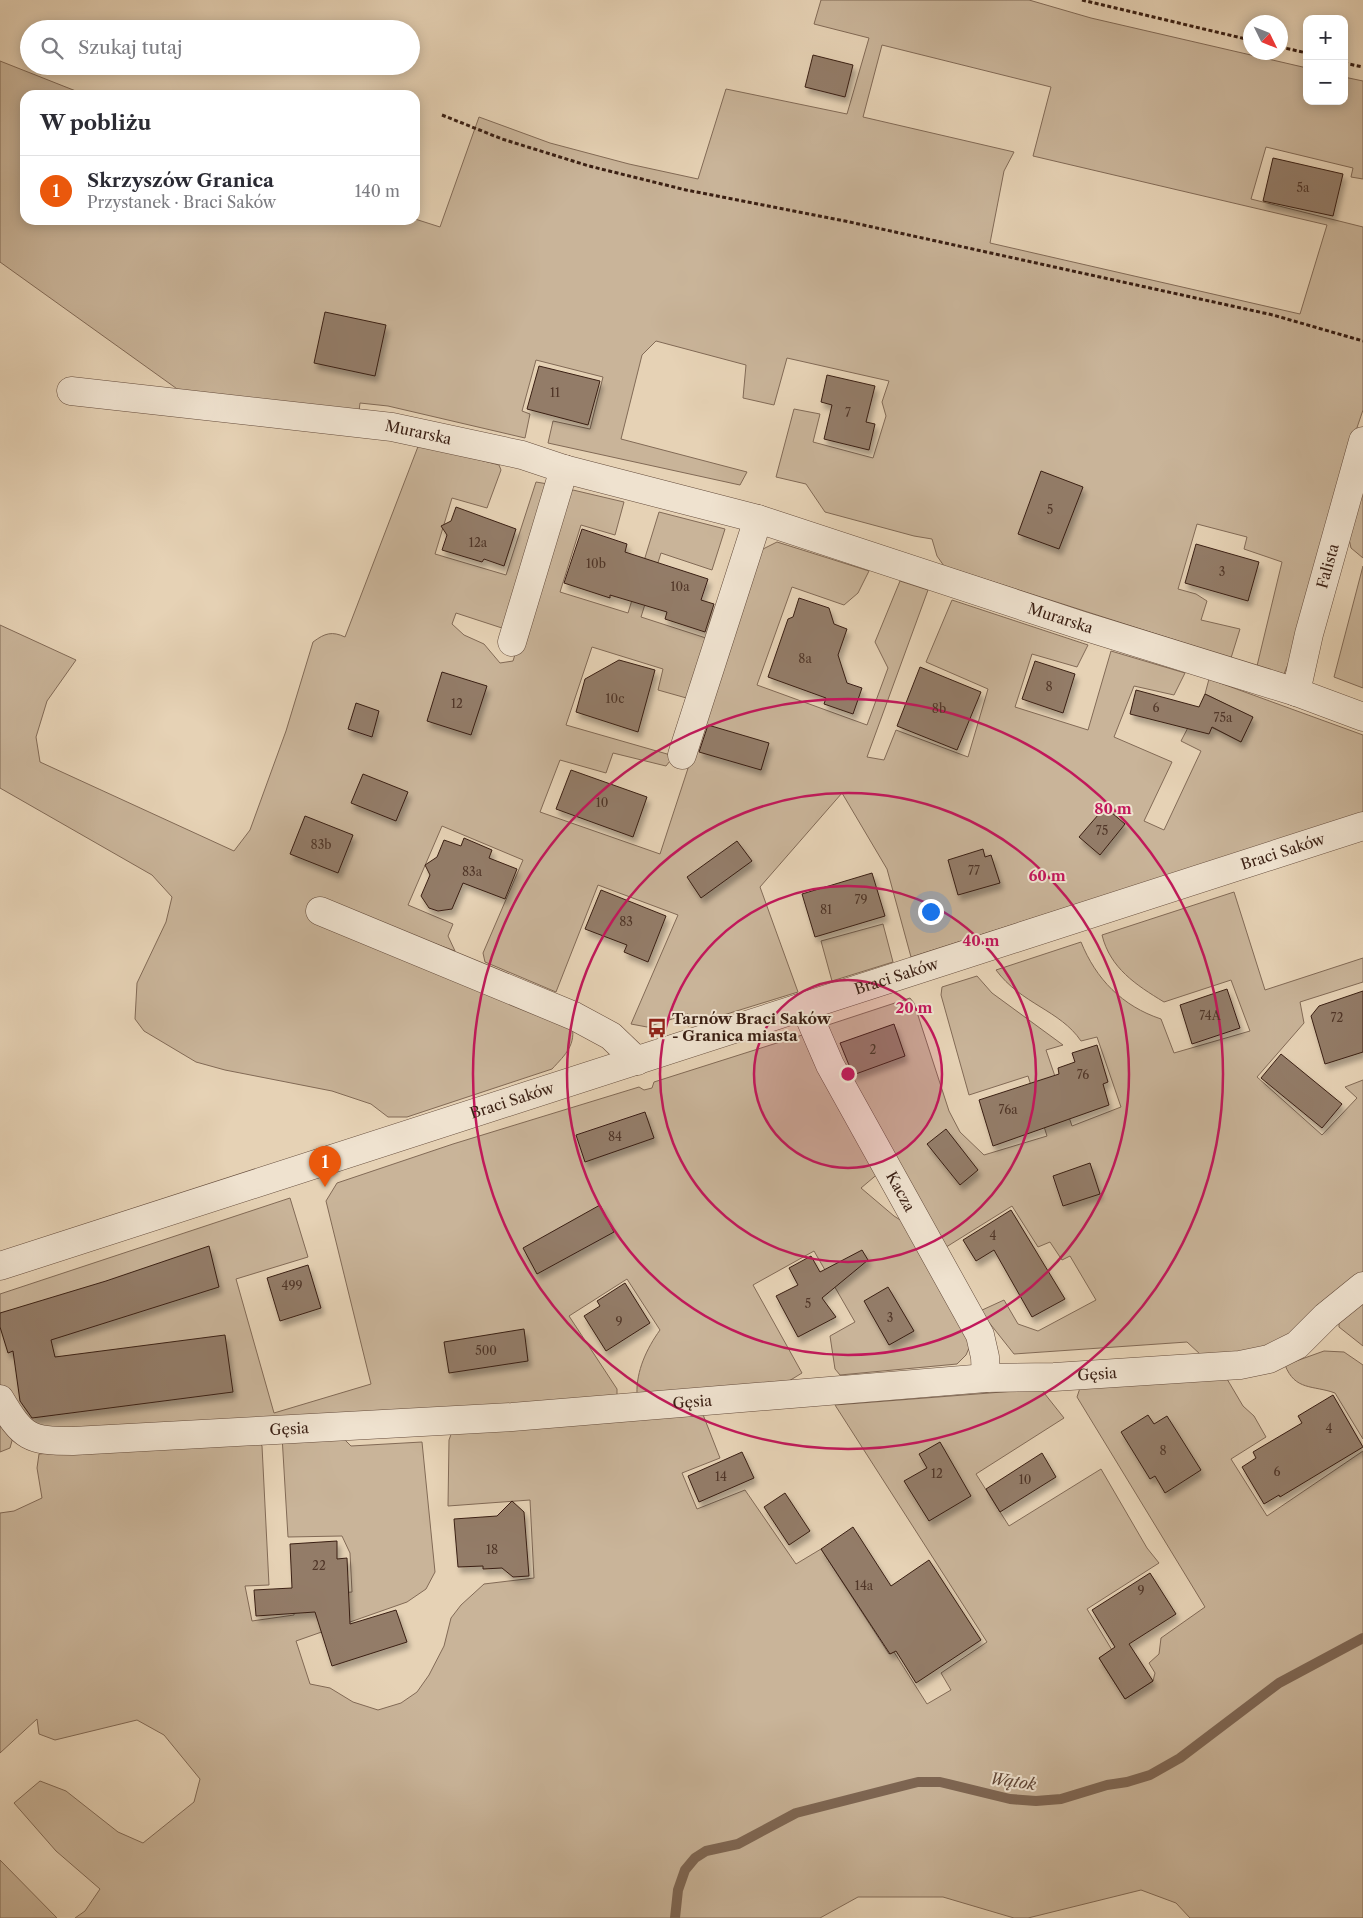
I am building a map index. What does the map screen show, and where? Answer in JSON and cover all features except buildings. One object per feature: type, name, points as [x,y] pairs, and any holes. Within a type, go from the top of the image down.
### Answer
[{"type":"street","name":"Murarska","points":[[71,391],[392,427],[533,458],[564,469],[758,518],[1087,628],[1296,692],[1363,717]]},
{"type":"street","name":"Falista","points":[[1296,692],[1309,634],[1363,441]]},
{"type":"street","points":[[512,642],[564,469]]},
{"type":"street","points":[[682,755],[758,518]]},
{"type":"street","name":"Braci Saków","points":[[0,1266],[1363,826]]},
{"type":"street","points":[[320,911],[574,1016],[611,1036],[636,1061]]},
{"type":"street","name":"Kacza","points":[[805,1007],[830,1066],[980,1335],[985,1357],[986,1378]]},
{"type":"street","name":"Gęsia","points":[[4,1406],[25,1434],[43,1441],[73,1441],[512,1417],[986,1378],[1054,1377],[1240,1365],[1269,1359],[1297,1345],[1326,1316],[1363,1286]]},
{"type":"path","points":[[1082,0],[1243,38]]},
{"type":"path","points":[[1288,49],[1303,53]]},
{"type":"path","points":[[1348,64],[1363,67]]},
{"type":"path","points":[[442,115],[502,138],[598,168],[686,190],[845,221],[1273,315],[1363,341]]},
{"type":"shaded area","points":[[821,0],[1029,0],[1091,18],[1243,53],[1243,60],[1272,60],[1303,67],[1303,105],[1348,105],[1348,78],[1363,81],[1363,179],[1351,177],[1353,168],[1266,147],[1251,199],[1363,227],[1363,410],[1349,451],[1297,642],[1284,674],[1257,666],[1282,562],[1244,549],[1247,537],[1197,524],[1178,589],[1196,594],[1207,601],[1201,620],[1240,629],[1231,658],[944,566],[937,556],[932,539],[825,512],[806,484],[776,477],[794,409],[820,414],[813,442],[873,458],[886,416],[882,402],[889,381],[787,358],[774,405],[743,398],[746,365],[656,341],[642,355],[621,439],[747,472],[740,485],[548,443],[553,421],[590,429],[603,377],[536,360],[522,411],[530,414],[525,438],[388,406],[360,403],[359,411],[180,391],[0,262],[0,61],[20,69],[20,75],[35,75],[73,90],[20,90],[20,225],[420,225],[420,221],[440,227],[479,117],[550,143],[629,164],[698,179],[726,89],[847,114],[869,38],[814,24]],"holes":[[[882,45],[1051,87],[1033,156],[1327,225],[1300,314],[990,243],[1004,171],[1014,152],[863,117]]]},
{"type":"shaded area","points":[[419,444],[499,465],[501,470],[487,508],[452,498],[435,554],[506,575],[536,482],[548,484],[505,629],[456,613],[452,624],[464,635],[484,644],[500,663],[513,661],[563,498],[573,490],[624,502],[615,535],[581,525],[560,592],[628,613],[659,512],[725,529],[712,570],[661,553],[641,617],[709,639],[690,699],[658,690],[663,669],[592,647],[566,725],[674,756],[666,766],[613,753],[606,773],[560,760],[540,812],[660,854],[759,551],[777,542],[869,571],[858,593],[844,605],[792,587],[757,685],[867,725],[888,668],[875,642],[900,581],[928,590],[867,757],[884,760],[896,730],[968,757],[988,689],[926,662],[952,600],[1088,645],[1077,667],[1032,654],[1015,707],[1088,730],[1111,651],[1185,673],[1174,695],[1134,686],[1114,737],[1172,762],[1144,821],[1164,830],[1201,751],[1181,741],[1193,718],[1241,742],[1252,717],[1205,694],[1209,679],[1363,735],[1363,813],[911,957],[887,869],[842,793],[760,887],[798,992],[688,1026],[688,1014],[647,1027],[631,1024],[678,915],[598,885],[556,992],[485,962],[483,953],[523,860],[442,826],[408,905],[453,924],[448,936],[455,951],[358,916],[572,1024],[573,1038],[569,1049],[552,1069],[407,1117],[388,1117],[371,1104],[332,1091],[225,1070],[196,1062],[144,1031],[135,1019],[137,983],[166,922],[172,897],[152,875],[0,788],[0,625],[76,660],[47,701],[36,737],[40,762],[234,851],[250,830],[286,731],[313,642],[329,634],[345,637]]},
{"type":"shaded area","points":[[1363,468],[1363,558],[1351,548],[1346,525]]},
{"type":"shaded area","points":[[1363,566],[1363,688],[1334,677]]},
{"type":"shaded area","points":[[1234,892],[1265,990],[1363,958],[1363,982],[1300,1002],[1304,1023],[1257,1077],[1322,1135],[1357,1098],[1345,1087],[1363,1080],[1363,1280],[1292,1340],[1261,1351],[1201,1355],[1187,1342],[1014,1354],[980,1311],[1004,1300],[1018,1324],[1038,1331],[1096,1300],[1070,1256],[1062,1260],[1050,1242],[1038,1247],[1012,1206],[943,1249],[826,1031],[828,1025],[910,998],[914,1003],[949,1111],[960,1132],[984,1155],[1047,1136],[1028,1076],[969,1095],[941,995],[942,987],[977,976],[992,993],[1063,1045],[1046,1050],[1072,1126],[1121,1107],[1097,1037],[1081,1041],[1062,1022],[1006,982],[996,970],[1081,942],[1094,968],[1112,990],[1134,1007],[1161,1019],[1174,1053],[1250,1031],[1231,980],[1164,1002],[1134,982],[1118,966],[1111,957],[1102,935]]},
{"type":"shaded area","points":[[883,924],[893,962],[832,981],[821,941]]},
{"type":"shaded area","points":[[802,1035],[880,1172],[861,1188],[894,1216],[911,1227],[973,1339],[966,1355],[957,1364],[840,1375],[835,1369],[830,1336],[855,1322],[814,1251],[753,1285],[802,1373],[784,1384],[637,1394],[640,1368],[660,1330],[627,1279],[569,1316],[617,1389],[617,1398],[391,1417],[30,1429],[0,1386],[0,1294],[290,1198],[308,1257],[236,1279],[274,1413],[371,1384],[326,1201],[337,1183],[453,1144],[639,1087],[644,1090],[652,1088],[654,1082]]},
{"type":"shaded area","points":[[1363,1295],[1363,1346],[1339,1327],[1339,1315]]},
{"type":"shaded area","points":[[1324,1351],[1344,1352],[1363,1365],[1363,1439],[1335,1393],[1299,1383],[1289,1373],[1285,1365]]},
{"type":"shaded area","points":[[1227,1379],[1243,1406],[1254,1416],[1266,1437],[1231,1459],[1267,1516],[1363,1451],[1363,1918],[1190,1918],[1176,1903],[1141,1890],[1028,1918],[1014,1918],[943,1897],[858,1897],[820,1918],[75,1918],[85,1911],[100,1889],[56,1851],[14,1803],[40,1781],[66,1791],[118,1832],[143,1843],[194,1802],[200,1779],[164,1735],[137,1720],[55,1740],[39,1734],[37,1719],[0,1753],[0,1513],[14,1511],[42,1498],[37,1468],[39,1454],[256,1436],[262,1446],[269,1585],[245,1586],[252,1621],[294,1615],[295,1596],[352,1592],[350,1553],[342,1536],[288,1537],[282,1436],[340,1435],[351,1446],[422,1442],[435,1572],[426,1589],[407,1602],[296,1641],[310,1684],[330,1688],[353,1702],[378,1710],[401,1703],[417,1692],[429,1675],[444,1646],[451,1618],[461,1605],[484,1584],[534,1578],[530,1500],[448,1506],[449,1440],[453,1429],[702,1412],[720,1458],[682,1473],[697,1509],[745,1490],[796,1564],[821,1549],[889,1654],[894,1652],[927,1704],[951,1690],[941,1673],[987,1642],[835,1405],[1041,1389],[1064,1418],[976,1474],[1009,1526],[1101,1469],[1147,1548],[1159,1563],[1087,1609],[1112,1650],[1099,1658],[1125,1699],[1153,1681],[1155,1673],[1149,1663],[1159,1654],[1161,1638],[1205,1607],[1077,1397],[1080,1388]]},
{"type":"shaded area","points":[[6,1424],[13,1437],[10,1448],[0,1452],[0,1427]]},
{"type":"shaded area","points":[[0,1860],[57,1918],[0,1918]]},
{"type":"waterway","name":"Wątok","points":[[675,1918],[678,1890],[685,1870],[695,1858],[706,1851],[738,1844],[796,1813],[918,1782],[940,1782],[1010,1799],[1036,1801],[1061,1799],[1107,1785],[1127,1782],[1150,1775],[1180,1758],[1279,1683],[1363,1638]]},
{"type":"place","name":"Tarnów Braci Saków - Granica miasta","points":[[657,1028]]},
{"type":"place","name":"Skrzyszów Granica","points":[[325,1187]]}]
